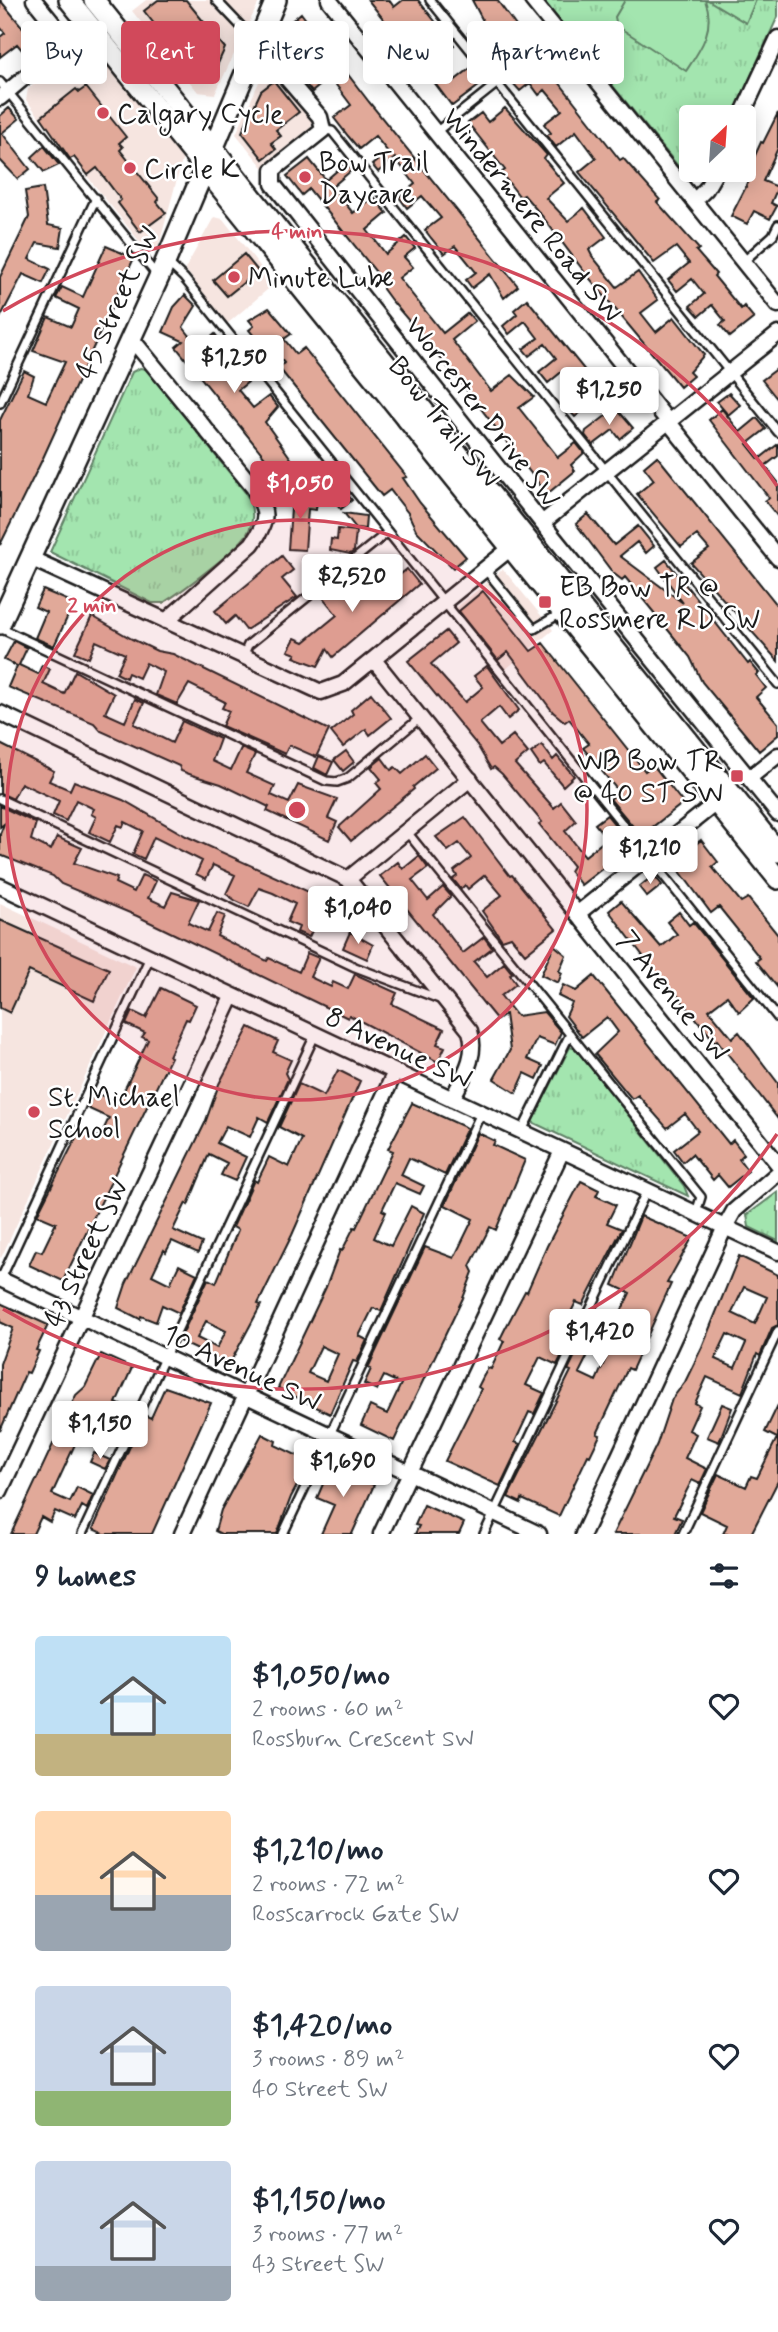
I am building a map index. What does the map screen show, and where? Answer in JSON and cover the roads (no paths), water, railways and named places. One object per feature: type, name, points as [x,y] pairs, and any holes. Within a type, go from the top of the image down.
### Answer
[{"type":"main road","name":"Bow Trail SW","points":[[69,0],[86,21]]},
{"type":"main road","name":"Bow Trail SW","points":[[94,0],[778,852]]},
{"type":"main road","name":"45 Street SW","points":[[266,21],[276,0]]},
{"type":"main road","name":"Bow Trail SW","points":[[107,48],[513,547],[778,879]]},
{"type":"main road","name":"45 Street SW","points":[[0,626],[163,269],[239,84]]},
{"type":"street","points":[[34,0],[51,21]]},
{"type":"street","name":"Windermere Road SW","points":[[329,0],[778,558]]},
{"type":"street","points":[[532,0],[549,21]]},
{"type":"street","points":[[747,105],[778,38]]},
{"type":"street","points":[[3,91],[21,77]]},
{"type":"street","points":[[291,84],[320,117],[323,130]]},
{"type":"street","points":[[599,84],[778,304]]},
{"type":"street","name":"Worcester Drive SW","points":[[323,130],[273,170],[274,184],[542,523],[778,814]]},
{"type":"street","points":[[694,201],[710,182]]},
{"type":"street","points":[[542,523],[778,334]]},
{"type":"street","points":[[131,338],[253,487],[265,506],[263,529],[253,544],[166,621]]},
{"type":"street","points":[[30,558],[321,692],[338,687],[374,660],[443,601],[513,547]]},
{"type":"street","name":"7 Avenue SW","points":[[374,660],[778,1164]]},
{"type":"street","points":[[0,713],[348,879],[466,1025],[473,1045],[471,1060],[452,1099]]},
{"type":"street","points":[[749,778],[778,755]]},
{"type":"street","points":[[348,879],[470,779]]},
{"type":"street","points":[[577,914],[717,802]]},
{"type":"street","name":"8 Avenue SW","points":[[0,886],[778,1252]]},
{"type":"street","name":"43 Street SW","points":[[0,1491],[232,997]]},
{"type":"street","points":[[182,1534],[396,1072]]},
{"type":"street","points":[[381,1534],[562,1151]]},
{"type":"street","points":[[583,1534],[725,1227],[734,1211],[778,1173]]},
{"type":"street","name":"10 Avenue SW","points":[[0,1280],[539,1534]]},
{"type":"lane","points":[[216,0],[236,21]]},
{"type":"lane","points":[[430,0],[467,46]]},
{"type":"lane","points":[[436,133],[498,84],[778,432]]},
{"type":"lane","points":[[3,91],[96,198],[163,269],[184,278],[778,1018]]},
{"type":"lane","points":[[323,130],[332,131],[778,684]]},
{"type":"lane","points":[[0,403],[96,198]]},
{"type":"lane","points":[[742,262],[773,235],[778,225]]},
{"type":"lane","points":[[242,656],[248,645],[388,532]]},
{"type":"lane","points":[[484,569],[534,629],[564,612]]},
{"type":"lane","points":[[0,626],[326,781],[337,782],[348,778],[420,718]]},
{"type":"lane","points":[[0,799],[355,967],[446,1001]]},
{"type":"lane","points":[[407,832],[701,1197],[696,1213]]},
{"type":"lane","points":[[0,1280],[150,957]]},
{"type":"lane","points":[[522,1132],[569,1034]]},
{"type":"lane","points":[[82,1534],[315,1035]]},
{"type":"lane","points":[[283,1534],[481,1113]]},
{"type":"lane","points":[[484,1534],[647,1191]]},
{"type":"lane","points":[[683,1534],[778,1331]]},
{"type":"place","name":"Calgary Cycle","points":[[103,113]]},
{"type":"place","name":"Circle K","points":[[130,168]]},
{"type":"place","name":"Bow Trail Daycare","points":[[305,177]]},
{"type":"place","name":"Minute Lube","points":[[234,277]]},
{"type":"place","name":"EB Bow TR @ Rossmere RD SW","points":[[545,602]]},
{"type":"place","name":"WB Bow TR @ 40 ST SW","points":[[737,776]]},
{"type":"place","name":"St. Michael School","points":[[34,1112]]}]
